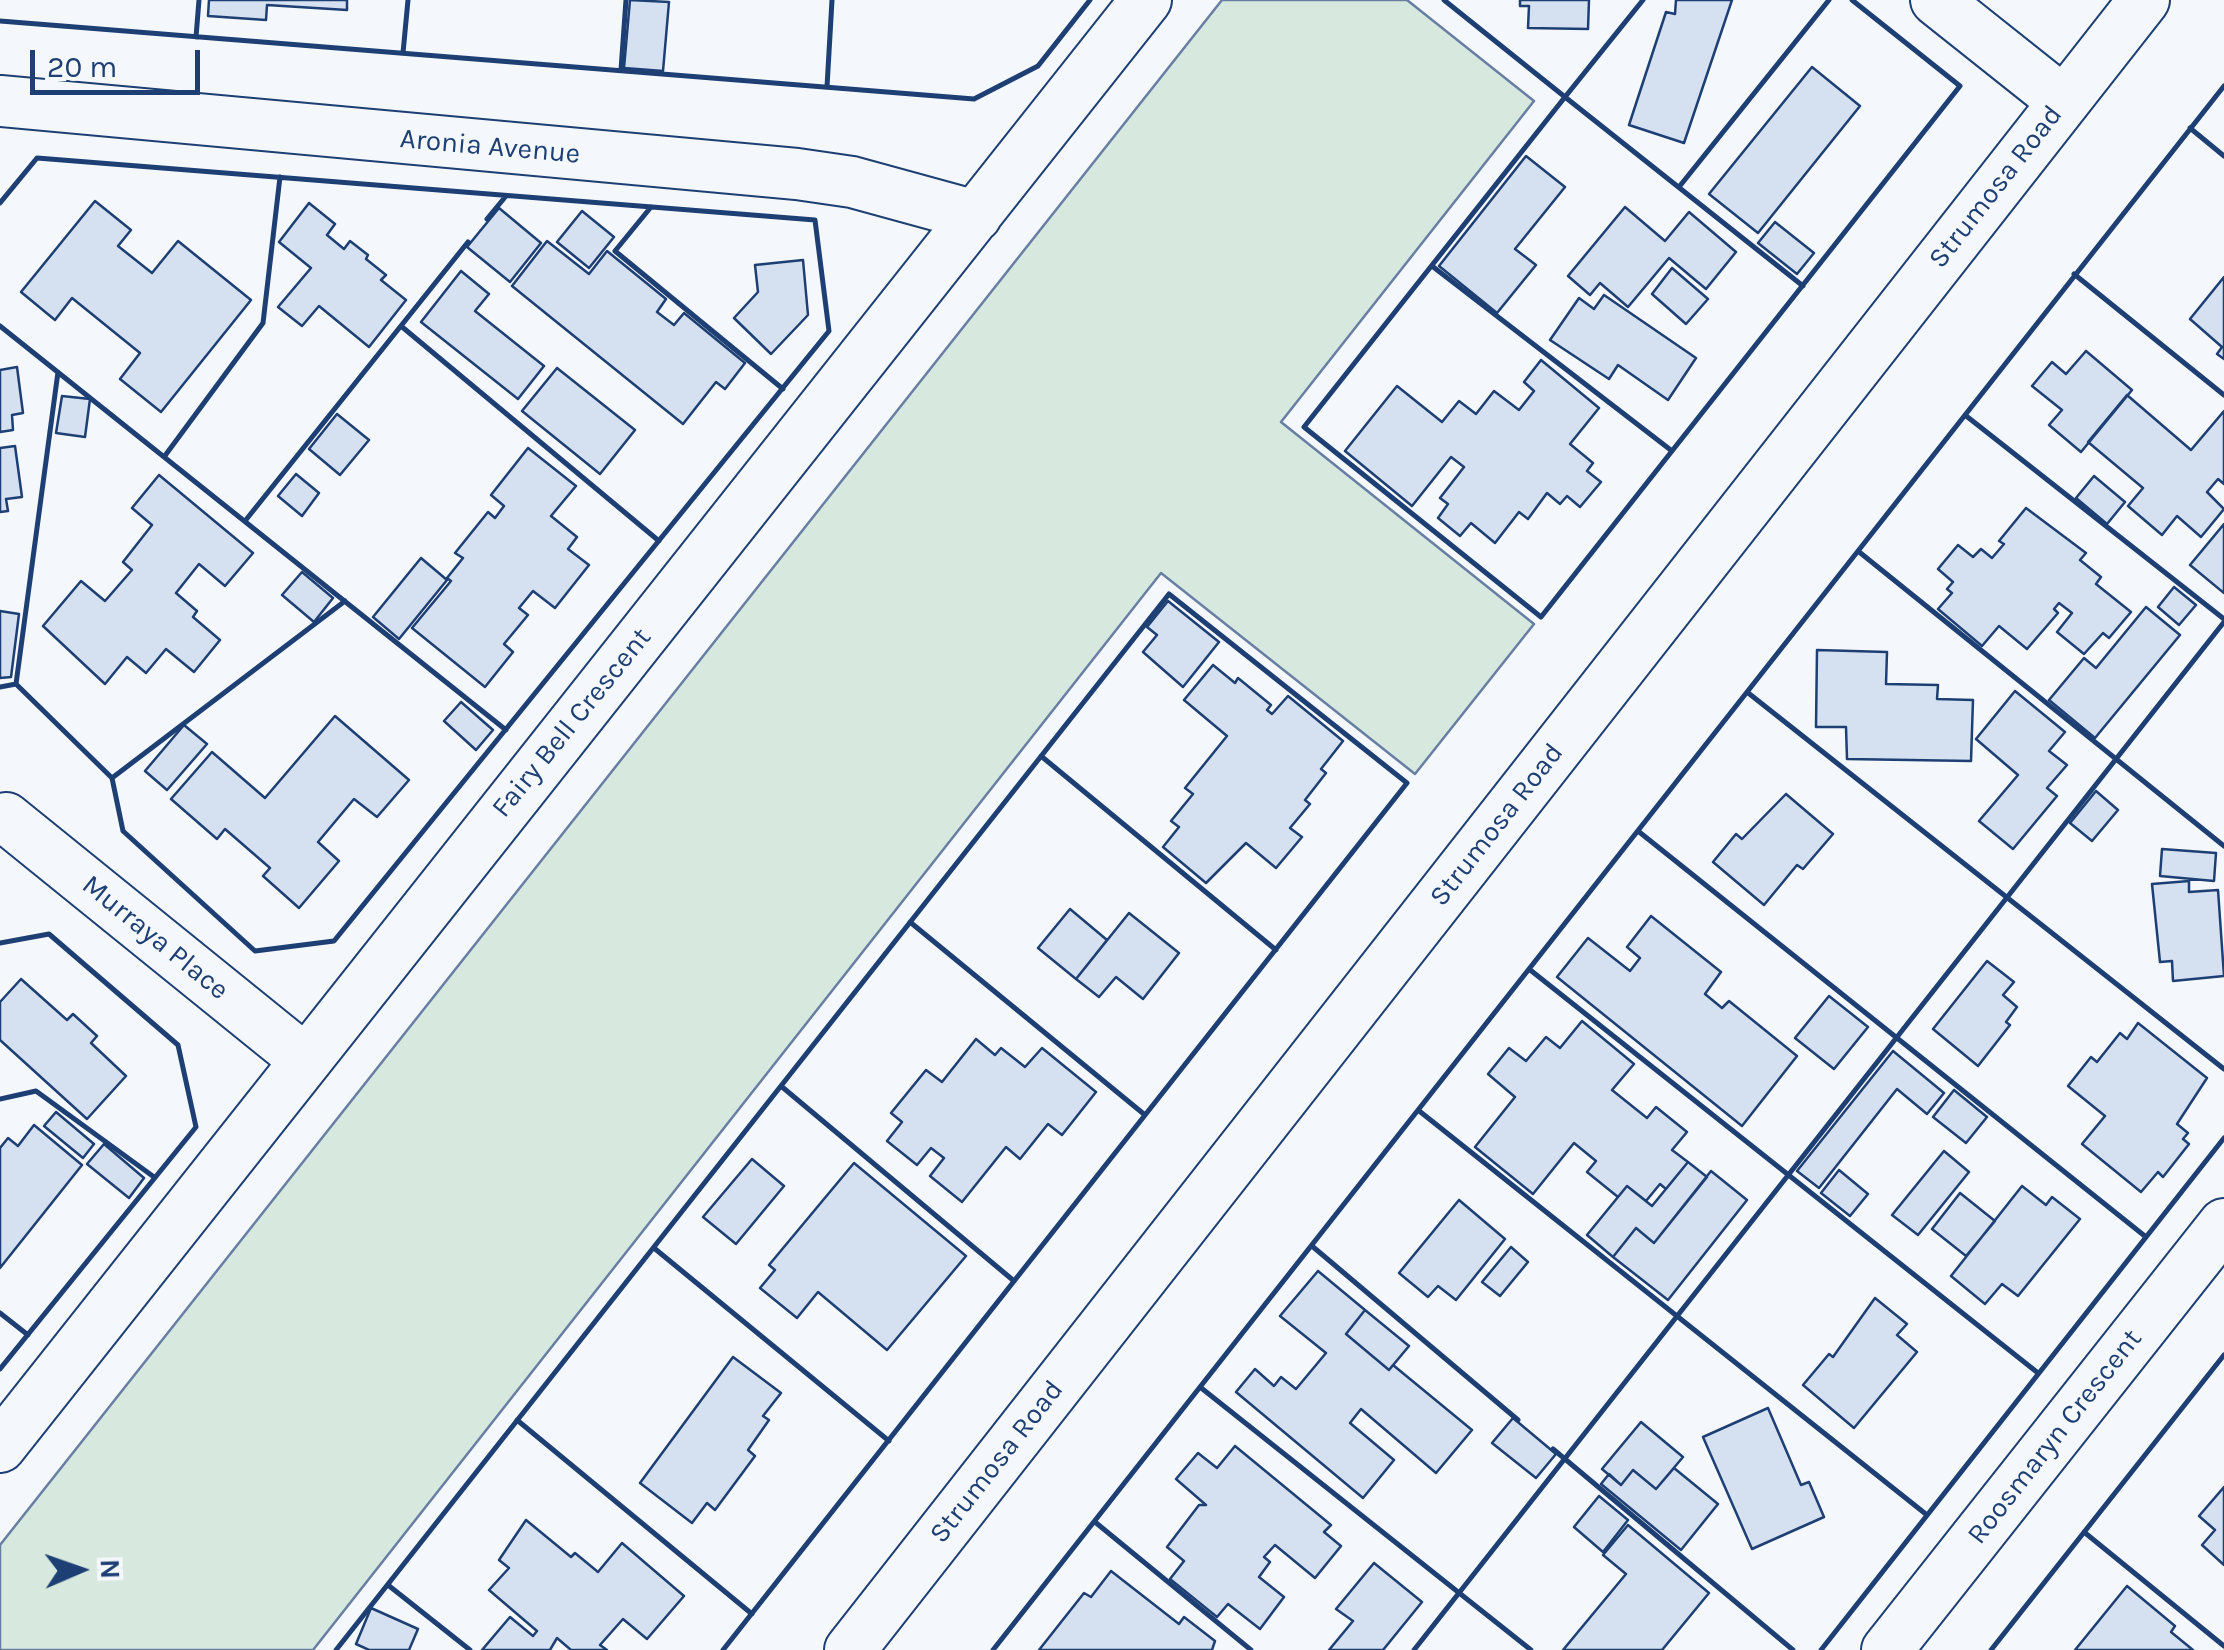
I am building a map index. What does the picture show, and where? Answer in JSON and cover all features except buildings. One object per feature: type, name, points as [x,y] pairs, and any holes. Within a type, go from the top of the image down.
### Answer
[{"type":"street","name":"Fairy Bell Crescent","points":[[0,1448],[304,1059],[1146,0]]},
{"type":"street","points":[[1936,0],[2063,101]]},
{"type":"street","name":"Strumosa Road","points":[[850,1650],[2144,0]]},
{"type":"street","name":"Aronia Avenue","points":[[0,101],[797,174],[852,182],[976,216]]},
{"type":"street","name":"Murraya Place","points":[[6,818],[304,1059]]},
{"type":"street","name":"Roosmaryn Crescent","points":[[1887,1650],[2224,1224]]},
{"type":"shaded area","points":[[1222,0],[1407,0],[1534,101],[1281,422],[1534,624],[1415,774],[1161,573],[313,1650],[0,1650],[0,1545]]},
{"type":"wall","points":[[196,37],[199,0]]},
{"type":"wall","points":[[403,53],[408,0]]},
{"type":"wall","points":[[621,70],[626,0]]},
{"type":"wall","points":[[827,87],[832,0]]},
{"type":"wall","points":[[0,21],[974,99],[1038,66],[1090,0]]},
{"type":"wall","points":[[1444,0],[1565,97],[1304,427],[1541,617],[1960,86],[1852,0]]},
{"type":"wall","points":[[1643,0],[1565,97],[1803,286]]},
{"type":"wall","points":[[1679,187],[1829,0]]},
{"type":"wall","points":[[993,1650],[2224,86]]},
{"type":"wall","points":[[2190,128],[2224,156]]},
{"type":"wall","points":[[0,203],[37,158],[815,220],[829,331],[334,941],[255,951],[123,831],[112,778],[16,684],[0,687]]},
{"type":"wall","points":[[164,457],[263,323],[280,177]]},
{"type":"wall","points":[[487,219],[506,196]]},
{"type":"wall","points":[[651,207],[615,251],[783,389]]},
{"type":"wall","points":[[245,521],[468,242]]},
{"type":"wall","points":[[1432,266],[1672,451]]},
{"type":"wall","points":[[2074,274],[2224,395]]},
{"type":"wall","points":[[0,326],[506,730]]},
{"type":"wall","points":[[401,326],[659,541]]},
{"type":"wall","points":[[16,684],[58,372]]},
{"type":"wall","points":[[1965,415],[2224,619]]},
{"type":"wall","points":[[1858,551],[2224,846]]},
{"type":"wall","points":[[336,1650],[1169,594],[1407,783],[723,1650]]},
{"type":"wall","points":[[112,778],[345,601]]},
{"type":"wall","points":[[1414,1650],[2224,622]]},
{"type":"wall","points":[[1747,692],[2224,1069]]},
{"type":"wall","points":[[1041,756],[1276,950]]},
{"type":"wall","points":[[1638,831],[2146,1237]]},
{"type":"wall","points":[[910,922],[1145,1115]]},
{"type":"wall","points":[[0,943],[49,934],[178,1045],[196,1127],[0,1369]]},
{"type":"wall","points":[[1529,969],[2038,1373]]},
{"type":"wall","points":[[781,1086],[1014,1281]]},
{"type":"wall","points":[[0,1099],[36,1091],[154,1177]]},
{"type":"wall","points":[[1418,1110],[1927,1515]]},
{"type":"wall","points":[[1821,1650],[2224,1138]]},
{"type":"wall","points":[[1312,1246],[1518,1420]]},
{"type":"wall","points":[[654,1248],[889,1441]]},
{"type":"wall","points":[[0,1313],[28,1335]]},
{"type":"wall","points":[[1991,1650],[2224,1355]]},
{"type":"wall","points":[[1200,1387],[1531,1650]]},
{"type":"wall","points":[[517,1420],[752,1614]]},
{"type":"wall","points":[[1553,1449],[1793,1650]]},
{"type":"wall","points":[[1095,1522],[1251,1650]]},
{"type":"wall","points":[[2084,1532],[2224,1646]]},
{"type":"wall","points":[[388,1585],[470,1650]]}]
